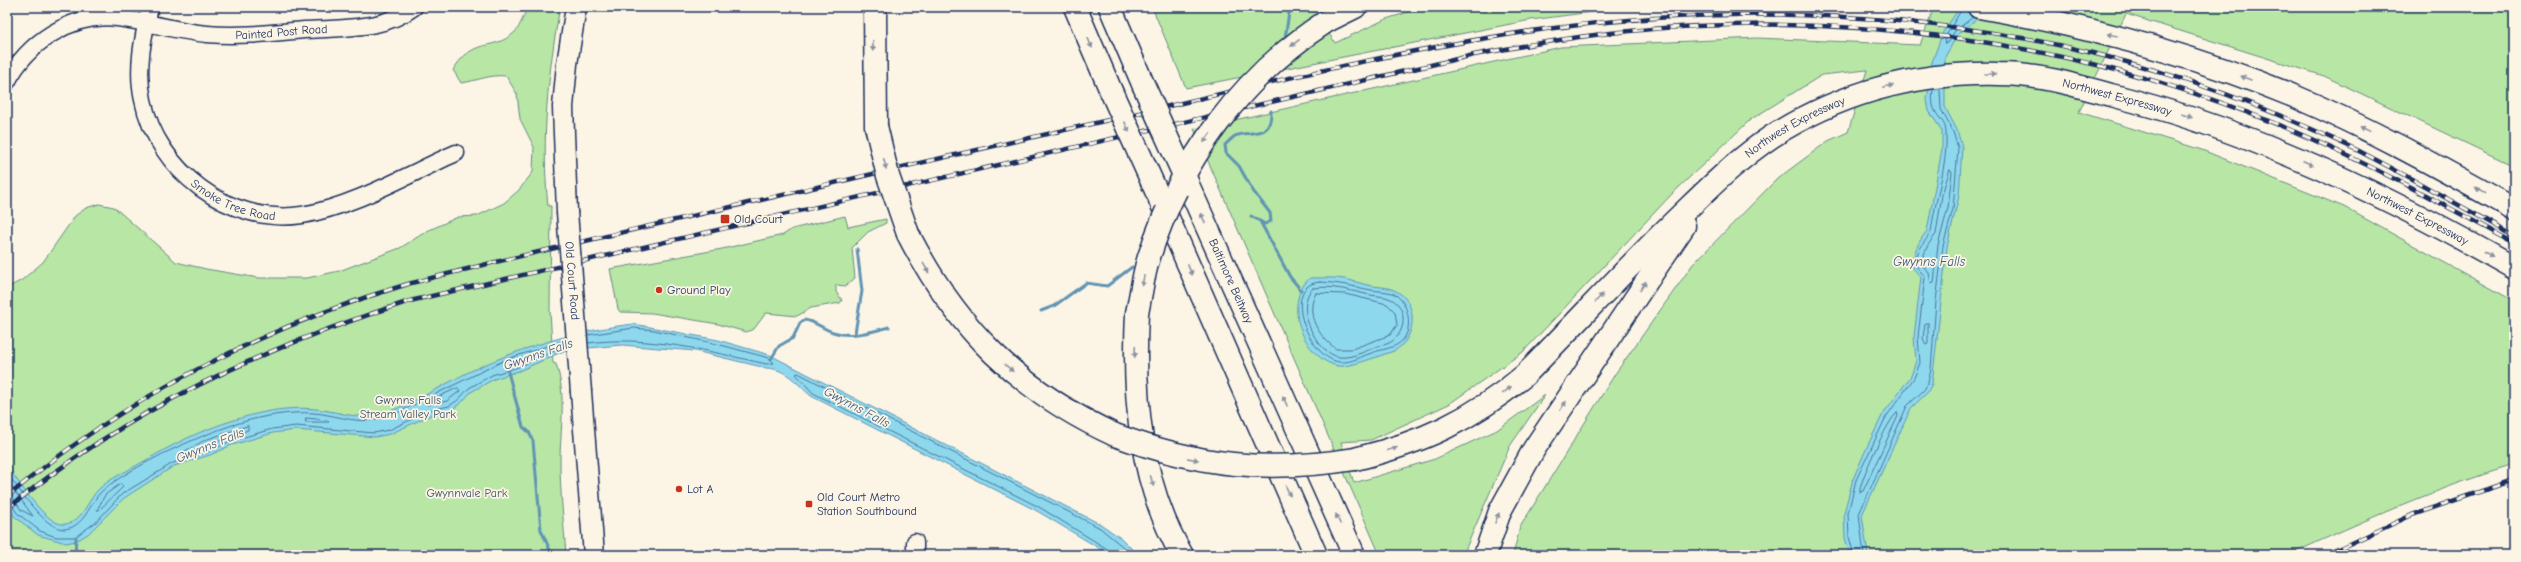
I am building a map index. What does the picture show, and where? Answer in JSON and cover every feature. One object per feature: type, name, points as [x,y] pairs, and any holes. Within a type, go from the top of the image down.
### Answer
[{"type":"highway","points":[[875,7],[876,126],[888,176],[908,234],[944,296],[992,353],[1021,379],[1055,404],[1116,435],[1177,456],[1263,467],[1305,466],[1355,459],[1416,442],[1444,430],[1486,406],[1507,391],[1525,375],[1639,256],[1715,182]]},
{"type":"highway","points":[[1075,7],[1316,555]]},
{"type":"highway","name":"Baltimore Beltway","points":[[1110,7],[1354,555]]},
{"type":"highway","points":[[1182,555],[1161,512],[1140,431],[1135,360],[1137,313],[1148,258],[1156,235],[1186,169],[1200,146],[1225,114],[1271,65],[1304,36],[1354,7]]},
{"type":"highway","points":[[1979,7],[2064,23],[2150,46],[2197,60],[2296,97],[2414,154],[2514,209]]},
{"type":"highway","name":"Northwest Expressway","points":[[1715,182],[1738,161],[1771,137],[1810,115],[1850,97],[1881,87],[1915,80],[1961,74],[2002,74],[2042,79],[2178,113],[2275,148],[2388,201],[2514,268]]},
{"type":"highway","points":[[1485,555],[1500,511],[1534,449],[1656,266],[1715,182]]},
{"type":"main road","name":"Old Court Road","points":[[576,7],[566,64],[563,107],[567,212],[594,555]]},
{"type":"street","name":"Smoke Tree Road","points":[[150,7],[140,62],[140,80],[148,118],[156,137],[166,154],[196,185],[230,205],[252,212],[275,215],[300,215],[325,210],[456,154]]},
{"type":"street","name":"Painted Post Road","points":[[7,82],[22,59],[50,34],[68,25],[99,17],[117,17],[185,32],[241,35],[362,26],[391,19],[414,7]]},
{"type":"green space","name":"Gwynns Falls Stream Valley Park","points":[[528,7],[560,7],[549,81],[545,156],[548,206],[551,206],[550,310],[553,363],[556,364],[559,376],[562,401],[560,474],[566,555],[7,555],[7,288],[22,280],[43,262],[75,216],[86,208],[99,204],[114,207],[176,262],[259,278],[307,278],[339,271],[400,248],[427,231],[458,217],[477,216],[504,203],[519,190],[533,172],[534,147],[520,119],[517,94],[506,76],[489,77],[461,83],[453,70],[461,59],[469,52],[476,48],[499,42],[515,32],[519,27]]},
{"type":"green space","points":[[1152,7],[1312,7],[1335,43],[1386,19],[1425,7],[1630,7],[1531,20],[1186,88]]},
{"type":"green space","points":[[1934,7],[2514,7],[2514,166],[2324,76],[2126,14],[2079,112],[2202,150],[2344,207],[2514,301],[2514,465],[2428,495],[2289,555],[1513,555],[1520,527],[1615,374],[1693,264],[1777,179],[1828,141],[1848,132],[1867,70],[1822,75],[1750,120],[1671,195],[1523,352],[1449,404],[1371,440],[1341,442],[1354,483],[1435,459],[1497,430],[1545,395],[1510,446],[1463,555],[1380,555],[1194,129],[1561,47],[1757,38],[1920,45]]},
{"type":"green space","points":[[845,216],[848,227],[886,219],[886,223],[868,232],[852,248],[855,278],[846,286],[836,285],[836,292],[842,300],[840,303],[811,308],[797,316],[766,313],[754,329],[746,332],[718,324],[652,313],[620,312],[618,309],[610,269],[722,249],[783,235],[792,229]]},
{"type":"water","name":"Gwynns Falls","points":[[1960,7],[1992,7],[1958,34],[1945,57],[1945,107],[1957,130],[1962,147],[1959,196],[1947,247],[1932,384],[1927,393],[1911,408],[1862,515],[1868,555],[1850,555],[1845,538],[1844,513],[1853,479],[1883,414],[1911,376],[1916,361],[1914,337],[1921,277],[1913,268],[1913,263],[1917,248],[1927,231],[1942,149],[1942,131],[1929,111],[1927,100],[1932,62],[1943,32]]},
{"type":"water","points":[[1310,278],[1344,279],[1367,285],[1389,288],[1403,296],[1409,304],[1412,313],[1410,333],[1405,342],[1397,349],[1388,353],[1355,364],[1338,366],[1326,361],[1315,353],[1307,342],[1300,329],[1297,315],[1297,301],[1301,289]]},
{"type":"water","name":"Gwynns Falls","points":[[634,324],[718,340],[770,355],[1102,525],[1122,539],[1138,555],[1107,553],[1037,511],[811,396],[791,378],[780,371],[695,351],[622,345],[566,350],[519,371],[494,379],[471,392],[461,403],[451,410],[433,414],[390,434],[375,437],[296,430],[273,433],[232,445],[210,455],[174,466],[124,498],[88,534],[76,541],[66,543],[38,535],[14,516],[7,503],[7,466],[32,500],[48,517],[55,522],[62,524],[69,523],[74,521],[84,511],[95,493],[110,480],[183,440],[228,422],[271,411],[301,408],[366,417],[385,413],[424,396],[475,369],[513,353],[553,340],[593,330]]},
{"type":"waterway","points":[[1285,38],[1290,7]]},
{"type":"waterway","points":[[1251,216],[1265,224],[1271,221],[1270,213],[1253,191],[1239,166],[1226,153],[1225,145],[1235,136],[1264,130],[1268,127],[1271,111]]},
{"type":"waterway","points":[[1261,223],[1290,277],[1301,290]]},
{"type":"waterway","points":[[855,333],[862,291],[857,249]]},
{"type":"waterway","points":[[1041,311],[1054,306],[1086,283],[1107,286],[1132,267]]},
{"type":"waterway","points":[[771,359],[779,346],[793,338],[800,323],[804,320],[840,334],[854,334],[889,327]]},
{"type":"waterway","points":[[508,372],[523,427],[529,432],[533,441],[541,530],[550,550],[547,555]]},
{"type":"waterway","points":[[75,555],[76,537]]},
{"type":"railway","points":[[7,497],[52,461],[98,428],[146,398],[196,370],[248,344],[300,322],[354,301],[408,284],[721,209],[1328,69],[1491,37],[1606,22],[1666,17],[1727,15],[1848,17],[1968,29],[2070,48],[2154,70],[2237,98],[2278,115],[2357,150],[2514,236]]},
{"type":"railway","points":[[7,509],[54,473],[101,441],[149,411],[198,385],[249,361],[301,340],[410,301],[1474,55],[1591,35],[1713,26],[1797,25],[1880,30],[1964,39],[2046,54],[2128,73],[2208,98],[2286,128],[2373,168],[2514,243]]},
{"type":"railway","points":[[2325,555],[2412,515],[2514,480]]},
{"type":"place","name":"Old Court","points":[[725,219]]},
{"type":"place","name":"Ground Play","points":[[659,290]]},
{"type":"place","name":"Lot A","points":[[679,489]]},
{"type":"place","name":"Old Court Metro Station Southbound","points":[[809,504]]},
{"type":"park label","name":"Gwynnvale Park","points":[[467,493]]}]
